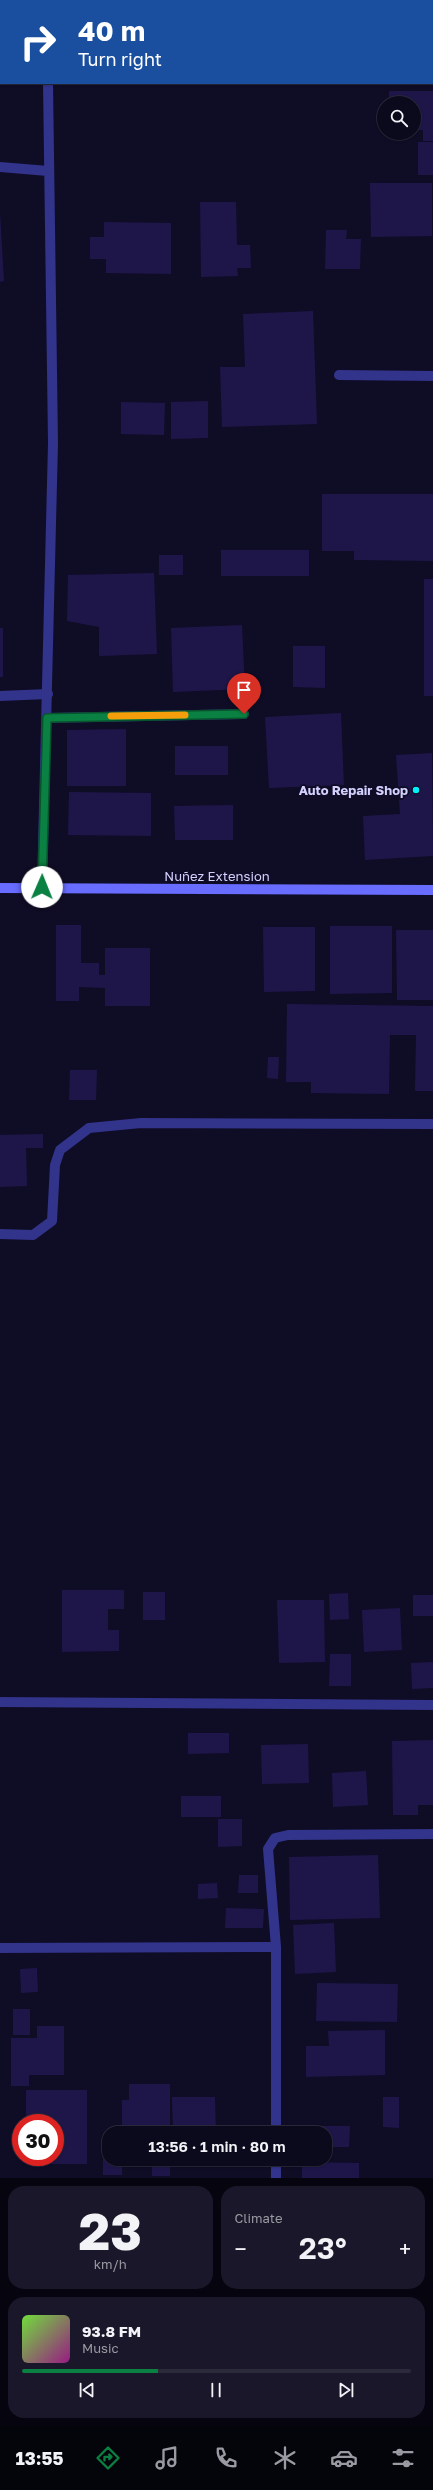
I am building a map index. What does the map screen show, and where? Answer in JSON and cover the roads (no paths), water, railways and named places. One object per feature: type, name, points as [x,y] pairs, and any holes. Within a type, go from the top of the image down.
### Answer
[{"type":"street","points":[[42,887],[54,443],[48,170],[48,84]]},
{"type":"street","points":[[0,167],[48,170]]},
{"type":"street","points":[[339,375],[433,376]]},
{"type":"street","points":[[0,696],[48,694]]},
{"type":"street","points":[[47,718],[244,714]]},
{"type":"street","name":"Nuñez Extension","points":[[0,888],[433,890]]},
{"type":"street","points":[[0,1234],[34,1235],[52,1221],[55,1165],[60,1150],[73,1138],[89,1128],[141,1123],[433,1124]]},
{"type":"street","points":[[0,1702],[433,1705]]},
{"type":"street","points":[[276,2126],[276,1947],[268,1849],[275,1838],[288,1835],[433,1834]]},
{"type":"street","points":[[0,1948],[276,1947]]},
{"type":"street","points":[[276,2166],[276,2178]]},
{"type":"place","name":"Auto Repair Shop","points":[[416,790]]}]
